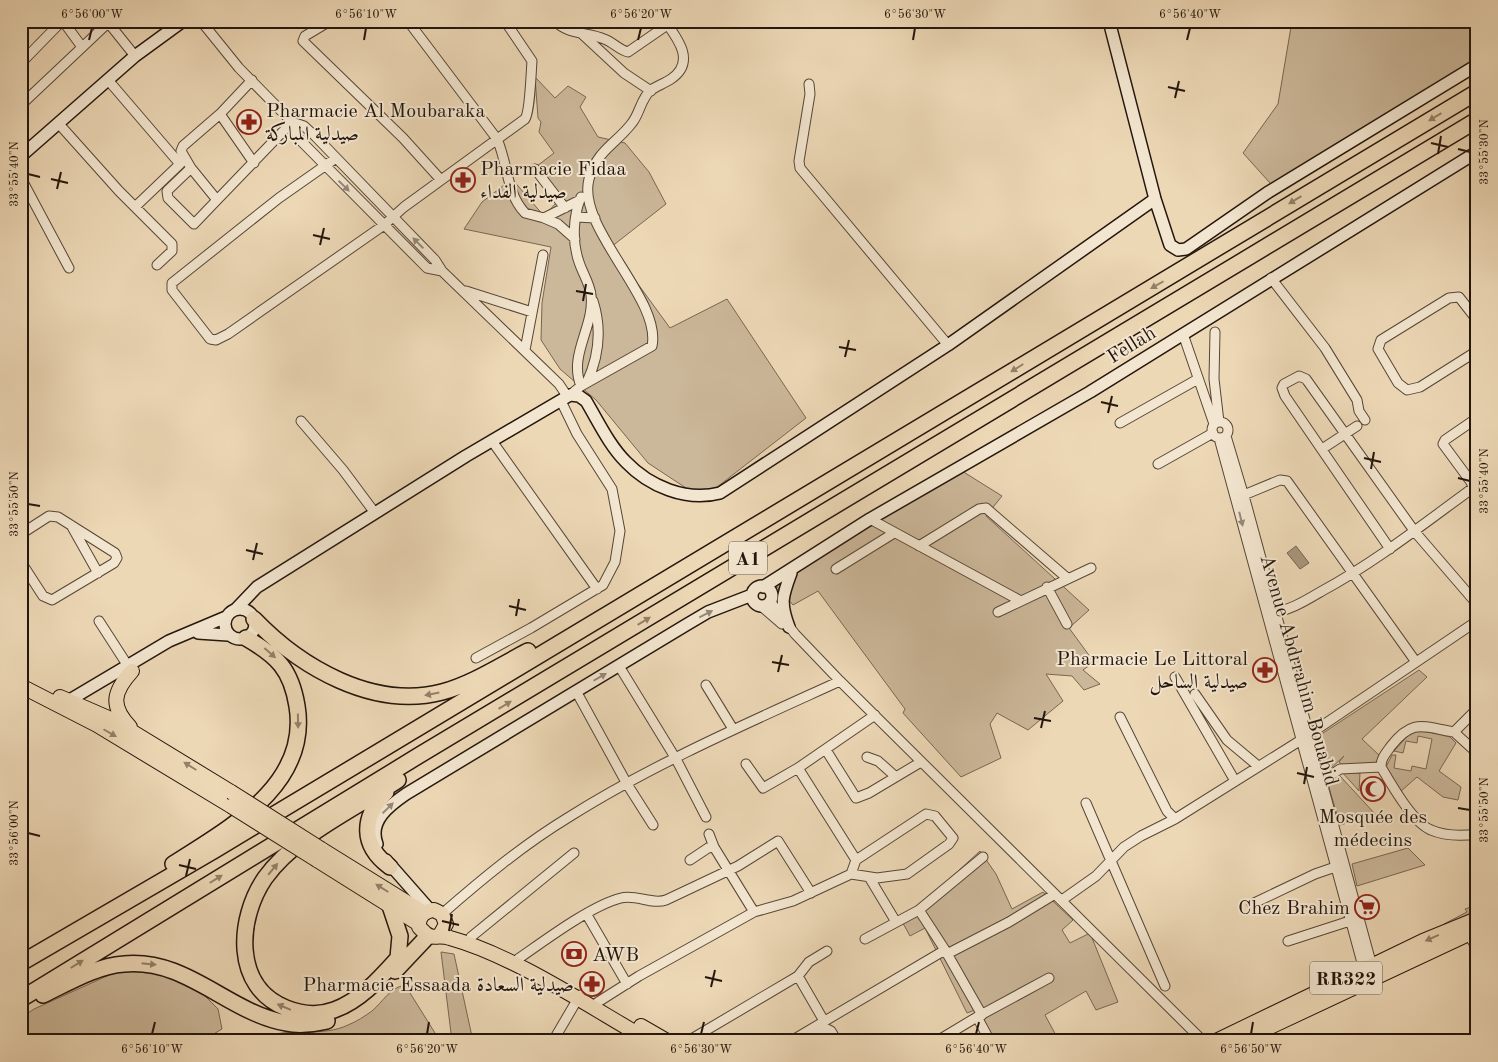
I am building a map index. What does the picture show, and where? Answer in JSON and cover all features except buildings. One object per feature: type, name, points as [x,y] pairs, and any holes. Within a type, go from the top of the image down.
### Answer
[{"type":"highway","name":"A1","points":[[21,961],[215,850],[1477,92]]},
{"type":"highway","name":"A1","points":[[21,999],[410,760],[482,719],[1477,120]]},
{"type":"highway","points":[[253,617],[280,645],[311,666],[373,692],[398,696],[421,696],[454,688],[641,593]]},
{"type":"highway","points":[[21,961],[236,822],[256,806],[280,779],[296,745],[298,729],[296,701],[287,674],[276,659],[264,647],[246,638]]},
{"type":"highway","points":[[431,923],[366,991],[334,1010],[312,1014],[282,1007],[263,994],[248,968],[244,951],[245,930],[253,900],[273,868],[289,852],[459,742],[482,719]]},
{"type":"highway","points":[[390,867],[380,860],[373,849],[368,837],[368,823],[377,802],[401,778]]},
{"type":"highway","points":[[390,906],[400,936],[398,958]]},
{"type":"highway","points":[[21,1005],[101,969],[122,964],[141,963],[158,964],[184,974],[267,1018],[287,1023],[326,1022],[347,1014],[361,1005],[431,923]]},
{"type":"main road","points":[[130,668],[118,688],[116,702],[121,717],[136,733],[231,799],[431,923],[464,942],[579,996]]},
{"type":"main road","points":[[21,677],[114,735],[231,799]]},
{"type":"main road","points":[[21,686],[136,733]]},
{"type":"main road","points":[[319,855],[390,906],[471,937],[518,959],[595,1005],[667,1041]]},
{"type":"main road","name":"RR322","points":[[1216,1041],[1368,968],[1477,919]]},
{"type":"main road","name":"RR322","points":[[1240,1041],[1472,931]]},
{"type":"main road","points":[[595,1005],[650,1041]]},
{"type":"street","points":[[24,60],[62,21],[82,46]]},
{"type":"street","points":[[22,152],[59,124],[135,56],[183,21]]},
{"type":"street","points":[[201,21],[252,80],[292,122],[304,126],[435,260],[442,271],[559,384],[566,397],[578,434],[609,482],[618,512],[620,531],[618,554],[607,580],[597,589],[476,658]]},
{"type":"street","points":[[330,21],[305,36],[303,41],[403,138],[441,180]]},
{"type":"street","points":[[408,21],[497,139],[502,148],[507,176],[521,209],[531,216],[544,218],[558,224],[575,239]]},
{"type":"street","points":[[336,158],[279,198],[172,283],[172,290],[210,339],[216,340],[228,334],[384,225],[441,180],[525,119],[530,109],[531,58],[505,21]]},
{"type":"street","points":[[555,21],[563,28],[606,39],[628,52],[669,23],[679,41],[685,60],[672,78],[651,91],[634,122],[601,154],[580,200],[576,217],[575,239],[578,260],[591,294],[598,322],[598,350],[584,384]]},
{"type":"street","points":[[568,21],[578,33],[624,73],[651,91]]},
{"type":"street","points":[[1109,21],[1155,199],[1170,245],[1175,250],[1184,250],[1267,193],[1477,65]]},
{"type":"street","points":[[21,105],[109,22],[135,56]]},
{"type":"street","points":[[21,47],[24,60]]},
{"type":"street","points":[[108,80],[180,162],[178,168],[135,207]]},
{"type":"street","points":[[217,200],[181,153],[182,147],[220,114],[252,80]]},
{"type":"street","points":[[809,84],[810,94],[799,162],[800,168],[948,345]]},
{"type":"street","points":[[220,114],[254,163]]},
{"type":"street","points":[[191,168],[167,191],[168,198],[194,224],[292,122]]},
{"type":"street","points":[[292,122],[294,133],[323,166],[427,268],[442,271]]},
{"type":"street","points":[[59,124],[135,207],[172,244],[172,251],[157,265]]},
{"type":"street","name":"Fellah","points":[[766,596],[801,563],[870,519],[1016,436],[1477,152]]},
{"type":"street","points":[[535,169],[564,208]]},
{"type":"street","points":[[21,178],[69,268]]},
{"type":"street","points":[[130,668],[169,641],[226,617],[257,587],[268,580],[566,397],[584,384],[652,346],[654,336],[648,315],[595,218],[588,197],[589,180]]},
{"type":"street","points":[[566,397],[579,396],[586,401],[618,453],[642,476],[658,486],[683,494],[713,495],[731,488],[817,429],[948,345],[1155,199]]},
{"type":"street","points":[[544,218],[580,200]]},
{"type":"street","points":[[576,217],[595,218]]},
{"type":"street","points":[[525,350],[543,256]]},
{"type":"street","points":[[1271,278],[1325,348],[1357,400],[1361,423],[1322,449]]},
{"type":"street","points":[[464,291],[532,312]]},
{"type":"street","points":[[584,384],[577,364],[590,310],[591,294]]},
{"type":"street","points":[[1477,320],[1459,297],[1449,298],[1382,340],[1378,349],[1398,383],[1407,390],[1420,387],[1477,351]]},
{"type":"street","name":"Avenue Abdrrahim Bouabid","points":[[1215,332],[1214,379],[1218,430],[1240,496],[1257,567],[1304,737],[1314,786],[1340,866],[1368,968]]},
{"type":"street","points":[[1158,464],[1218,430],[1183,334]]},
{"type":"street","points":[[1390,549],[1283,393],[1282,386],[1288,381],[1299,376],[1304,377],[1344,435],[1416,532],[1477,604]]},
{"type":"street","points":[[1120,423],[1198,379]]},
{"type":"street","points":[[1477,418],[1445,440],[1443,444],[1475,487],[1477,498]]},
{"type":"street","points":[[301,421],[343,470],[375,513]]},
{"type":"street","points":[[492,441],[597,589]]},
{"type":"street","points":[[1240,496],[1280,480],[1287,481],[1416,662]]},
{"type":"street","points":[[1271,613],[1296,606],[1354,574],[1416,532],[1475,487]]},
{"type":"street","points":[[919,546],[980,509],[986,508],[1067,578]]},
{"type":"street","points":[[21,534],[49,516],[58,517],[117,555],[114,563],[50,600],[43,596],[21,562]]},
{"type":"street","points":[[870,519],[1019,600]]},
{"type":"street","points":[[69,523],[98,573]]},
{"type":"street","points":[[836,569],[894,533]]},
{"type":"street","name":"Fellah","points":[[766,596],[801,563]]},
{"type":"street","points":[[998,612],[1047,586],[1091,568]]},
{"type":"street","points":[[791,573],[782,600],[783,611],[792,630]]},
{"type":"street","points":[[68,705],[186,637],[201,632],[228,635],[237,640],[246,638],[253,632],[253,617],[258,594],[268,580]]},
{"type":"street","points":[[1047,586],[1067,624]]},
{"type":"street","name":"Fellah","points":[[431,923],[390,867],[375,839],[380,816],[390,805],[708,612],[752,595],[756,589],[766,596]]},
{"type":"street","points":[[766,596],[792,630],[840,681],[1203,1041]]},
{"type":"street","points":[[236,609],[246,610],[253,617]]},
{"type":"street","points":[[226,617],[224,626],[228,635]]},
{"type":"street","points":[[99,621],[130,668]]},
{"type":"street","points":[[791,1041],[946,952],[1088,883],[1124,847],[1175,819],[1304,737],[1477,621]]},
{"type":"street","points":[[619,666],[676,759],[706,817]]},
{"type":"street","points":[[1176,677],[1235,781]]},
{"type":"street","points":[[431,923],[506,860],[569,817],[627,784],[733,729],[840,681]]},
{"type":"street","points":[[706,685],[733,729]]},
{"type":"street","points":[[576,691],[627,784],[654,825]]},
{"type":"street","points":[[1196,694],[1227,740],[1258,766]]},
{"type":"street","points":[[1454,732],[1477,709]]},
{"type":"street","points":[[746,764],[762,788],[826,750],[875,715]]},
{"type":"street","points":[[1120,717],[1167,811],[1175,819]]},
{"type":"street","points":[[1477,752],[1454,732],[1412,726],[1395,741],[1382,760],[1381,767],[1407,806],[1427,828],[1457,835],[1477,834]]},
{"type":"street","name":"Avenue Abdrrahim Bouabid","points":[[1304,737],[1322,780],[1340,866]]},
{"type":"street","points":[[826,750],[856,798],[921,762]]},
{"type":"street","points":[[867,758],[878,761],[896,777]]},
{"type":"street","points":[[1314,786],[1340,769],[1381,767]]},
{"type":"street","points":[[798,768],[856,860]]},
{"type":"street","points":[[1086,803],[1165,986]]},
{"type":"street","points":[[595,1005],[626,984],[754,912],[812,893],[851,874],[873,877],[901,876],[911,872],[950,844],[953,838],[935,816],[928,813],[856,860],[851,874]]},
{"type":"street","points":[[709,834],[714,847],[754,912]]},
{"type":"street","points":[[518,959],[587,915],[620,898],[631,896],[662,902],[728,869],[738,866],[778,841],[812,893]]},
{"type":"street","points":[[690,860],[708,848],[714,847]]},
{"type":"street","points":[[471,937],[574,854]]},
{"type":"street","points":[[865,940],[919,910],[983,857]]},
{"type":"street","points":[[1252,904],[1314,874],[1340,866]]},
{"type":"street","points":[[873,877],[896,922]]},
{"type":"street","points":[[919,910],[946,952],[980,1016],[990,1041]]},
{"type":"street","points":[[587,915],[626,984]]},
{"type":"street","points":[[1288,941],[1355,920]]},
{"type":"street","points":[[1472,931],[1477,949]]},
{"type":"street","points":[[688,1041],[798,976],[804,967],[827,951]]},
{"type":"street","points":[[798,976],[824,1021]]},
{"type":"street","points":[[937,1041],[1049,978]]},
{"type":"street","points":[[553,1041],[579,996]]},
{"type":"street","points":[[802,1041],[826,1029],[831,1031],[837,1041]]},
{"type":"shaded area","points":[[1292,21],[1477,21],[1477,70],[1279,193],[1243,153],[1278,104]]},
{"type":"shaded area","points":[[535,77],[555,98],[568,86],[586,97],[580,107],[598,137],[625,143],[649,172],[666,204],[611,247],[670,328],[727,299],[806,418],[712,491],[689,490],[648,463],[596,400],[560,369],[541,340],[542,303],[551,247],[464,229],[482,202],[512,179],[544,216],[557,202],[533,169],[554,153],[539,132],[541,122],[538,118]]},
{"type":"shaded area","points":[[962,471],[1002,496],[986,516],[1089,610],[1069,628],[1094,662],[1083,670],[1100,684],[1084,690],[1072,676],[1046,674],[1063,701],[1028,730],[997,713],[990,724],[1001,758],[961,777],[903,713],[905,709],[818,591],[793,605],[772,581]]},
{"type":"shaded area","points":[[1296,546],[1309,563],[1300,569],[1287,553]]},
{"type":"shaded area","points":[[1419,670],[1427,677],[1362,739],[1380,756],[1374,765],[1344,766],[1339,762],[1344,756],[1327,772],[1317,742],[1323,733]]},
{"type":"shaded area","points":[[1419,730],[1450,737],[1456,743],[1439,771],[1461,787],[1458,800],[1443,797],[1417,777],[1400,792],[1385,769],[1392,755],[1396,755],[1394,768],[1411,771],[1412,766],[1426,769],[1432,739],[1418,736],[1417,743],[1406,741],[1403,753],[1394,751],[1412,731]]},
{"type":"shaded area","points":[[1342,772],[1360,773],[1359,791]]},
{"type":"shaded area","points":[[1340,776],[1376,815],[1340,825],[1328,784]]},
{"type":"shaded area","points":[[1408,848],[1425,865],[1357,886],[1352,864]]},
{"type":"shaded area","points":[[980,851],[996,874],[1012,909],[1043,892],[1073,920],[1062,930],[1070,943],[1090,933],[1118,1002],[1096,1010],[1086,991],[1045,1015],[1059,1041],[995,1041],[975,1010],[967,1013],[925,928],[910,936],[899,916],[921,905]]},
{"type":"shaded area","points":[[1477,905],[1477,915],[1445,927],[1444,924],[1467,912],[1465,909]]},
{"type":"shaded area","points":[[441,952],[454,954],[473,1041],[452,1041]]},
{"type":"shaded area","points":[[118,971],[167,973],[204,995],[218,1009],[222,1029],[202,1041],[21,1041],[21,1018],[34,1009]]},
{"type":"shaded area","points":[[405,985],[440,1041],[271,1041],[267,1036],[338,1029],[363,1017],[372,1011],[390,992]]},
{"type":"place","name":"Pharmacie Al Moubaraka صيدلية المباركة","points":[[249,122]]},
{"type":"place","name":"Pharmacie Fidaa صيدلية الفداء","points":[[463,180]]},
{"type":"place","name":"Pharmacie Le Littoral صيدلية الساحل","points":[[1265,670]]},
{"type":"place","name":"Mosquée des médecins","points":[[1373,789]]},
{"type":"place","name":"Chez Brahim","points":[[1367,907]]},
{"type":"place","name":"AWB","points":[[574,954]]},
{"type":"place","name":"Pharmacie Essaada صيدلية السعادة","points":[[592,984]]}]
